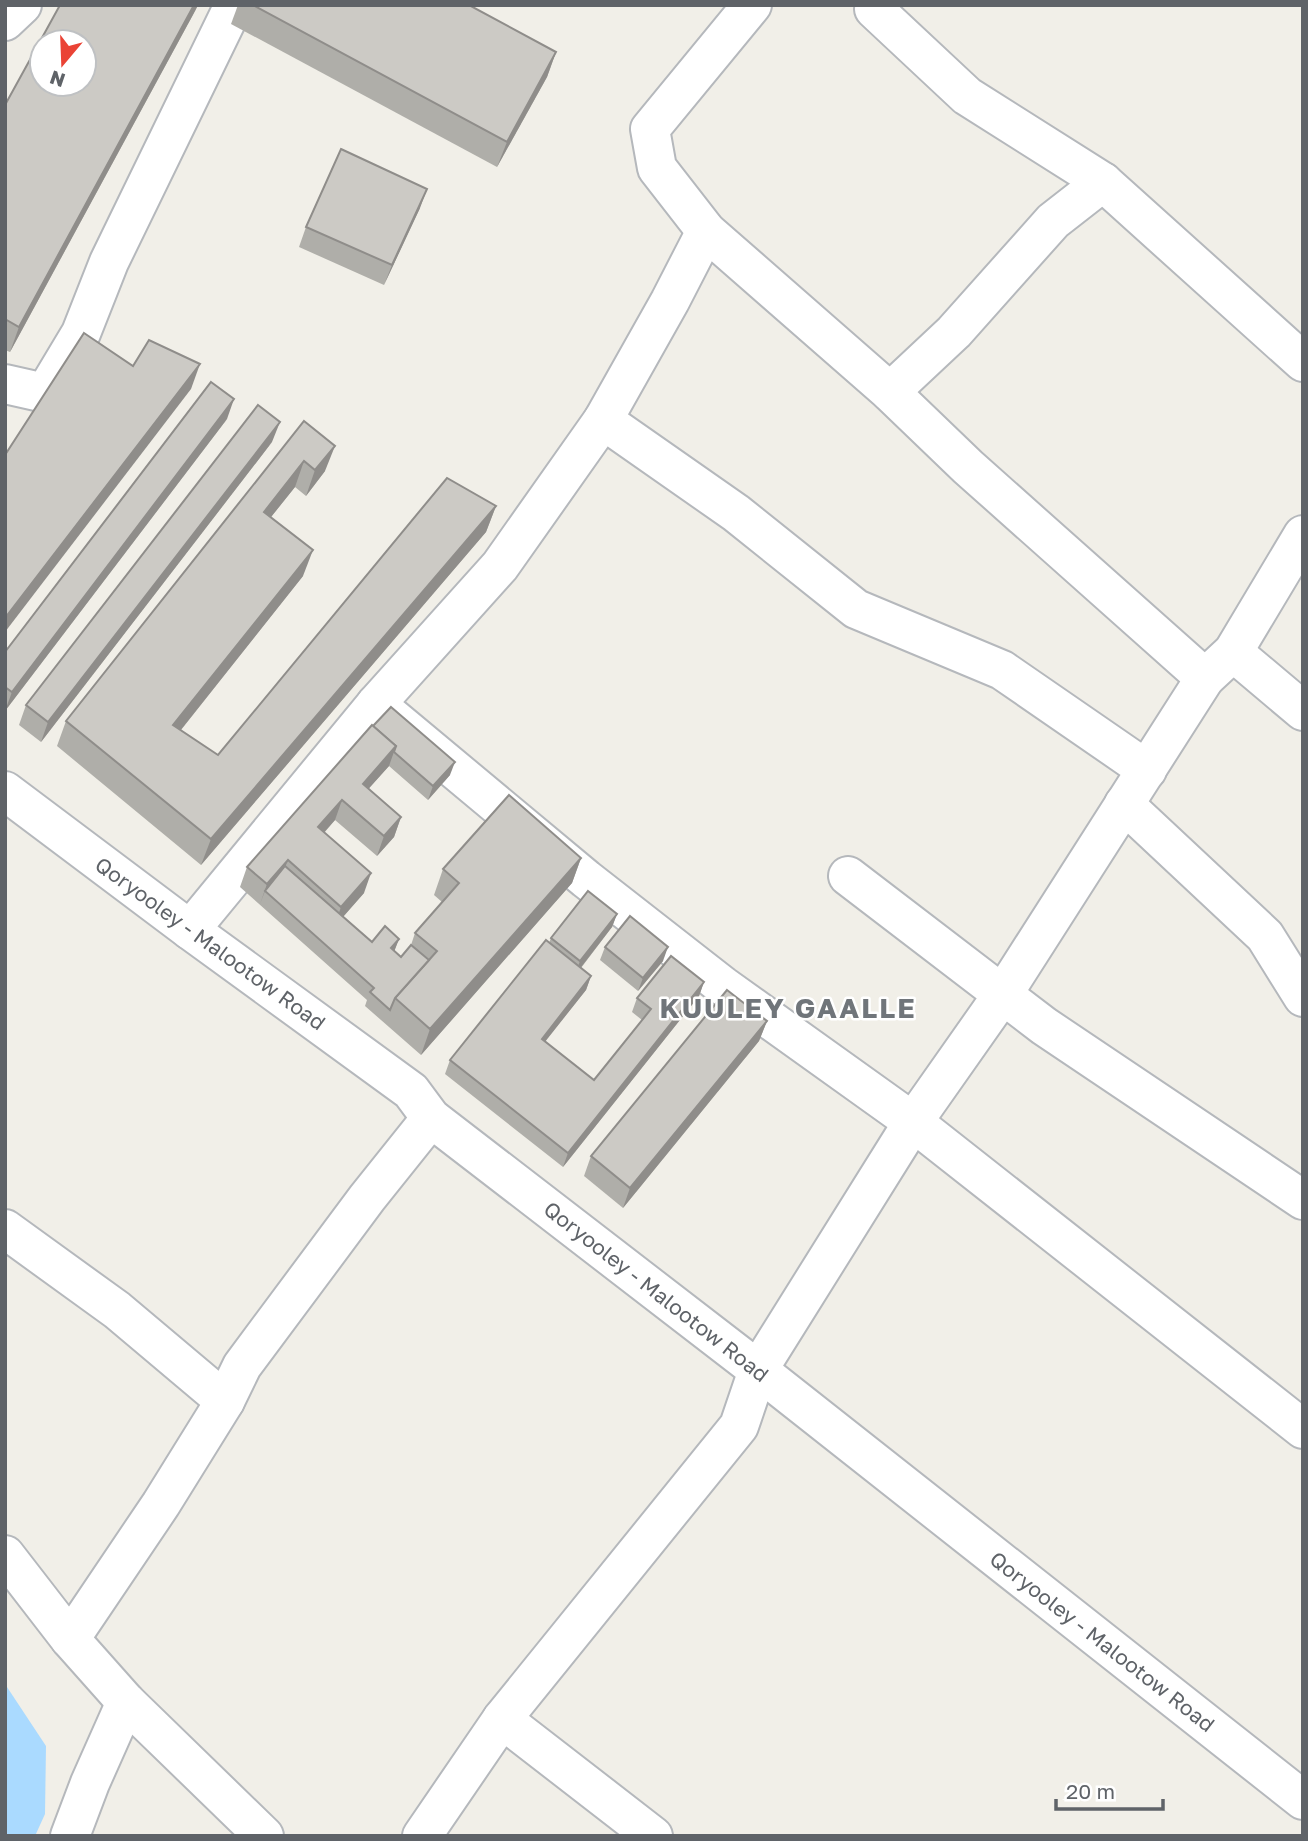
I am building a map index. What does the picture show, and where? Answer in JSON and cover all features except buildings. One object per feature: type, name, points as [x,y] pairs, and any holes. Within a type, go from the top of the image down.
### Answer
[{"type":"street","points":[[5,21],[22,5]]},
{"type":"street","points":[[5,384],[45,393],[82,333],[109,262],[234,5]]},
{"type":"street","points":[[752,5],[650,129],[657,168],[706,231],[890,392],[968,467],[1205,678]]},
{"type":"street","points":[[872,6],[967,96],[1103,183],[1303,362]]},
{"type":"street","points":[[890,392],[954,332],[1053,221],[1103,183]]},
{"type":"street","points":[[190,930],[376,704],[499,566],[603,420],[706,231]]},
{"type":"street","points":[[603,420],[736,513],[856,609],[1002,670],[1147,770]]},
{"type":"street","points":[[422,1836],[502,1719],[739,1426],[758,1370],[914,1122],[1003,994],[1205,678],[1233,652],[1303,535]]},
{"type":"street","points":[[1233,652],[1303,711]]},
{"type":"street","points":[[376,704],[586,878],[723,986],[914,1122],[1303,1429]]},
{"type":"street","name":"Qoryooley - Malootow Road","points":[[5,791],[411,1091],[431,1118],[758,1370],[1303,1800]]},
{"type":"street","points":[[1124,804],[1265,936],[1303,997]]},
{"type":"street","points":[[848,876],[1044,1026],[1303,1200]]},
{"type":"street","points":[[70,1639],[161,1504],[225,1401],[242,1366],[367,1198],[431,1118]]},
{"type":"street","points":[[5,1229],[117,1310],[225,1401]]},
{"type":"street","points":[[5,1555],[70,1639],[126,1702],[264,1836]]},
{"type":"street","points":[[70,1836],[89,1783],[126,1702]]},
{"type":"street","points":[[502,1719],[653,1836]]},
{"type":"water","points":[[5,1684],[46,1746],[45,1814],[35,1836],[5,1836]]},
{"type":"district","name":"KUULEY GAALLE","points":[[788,1008]]}]
